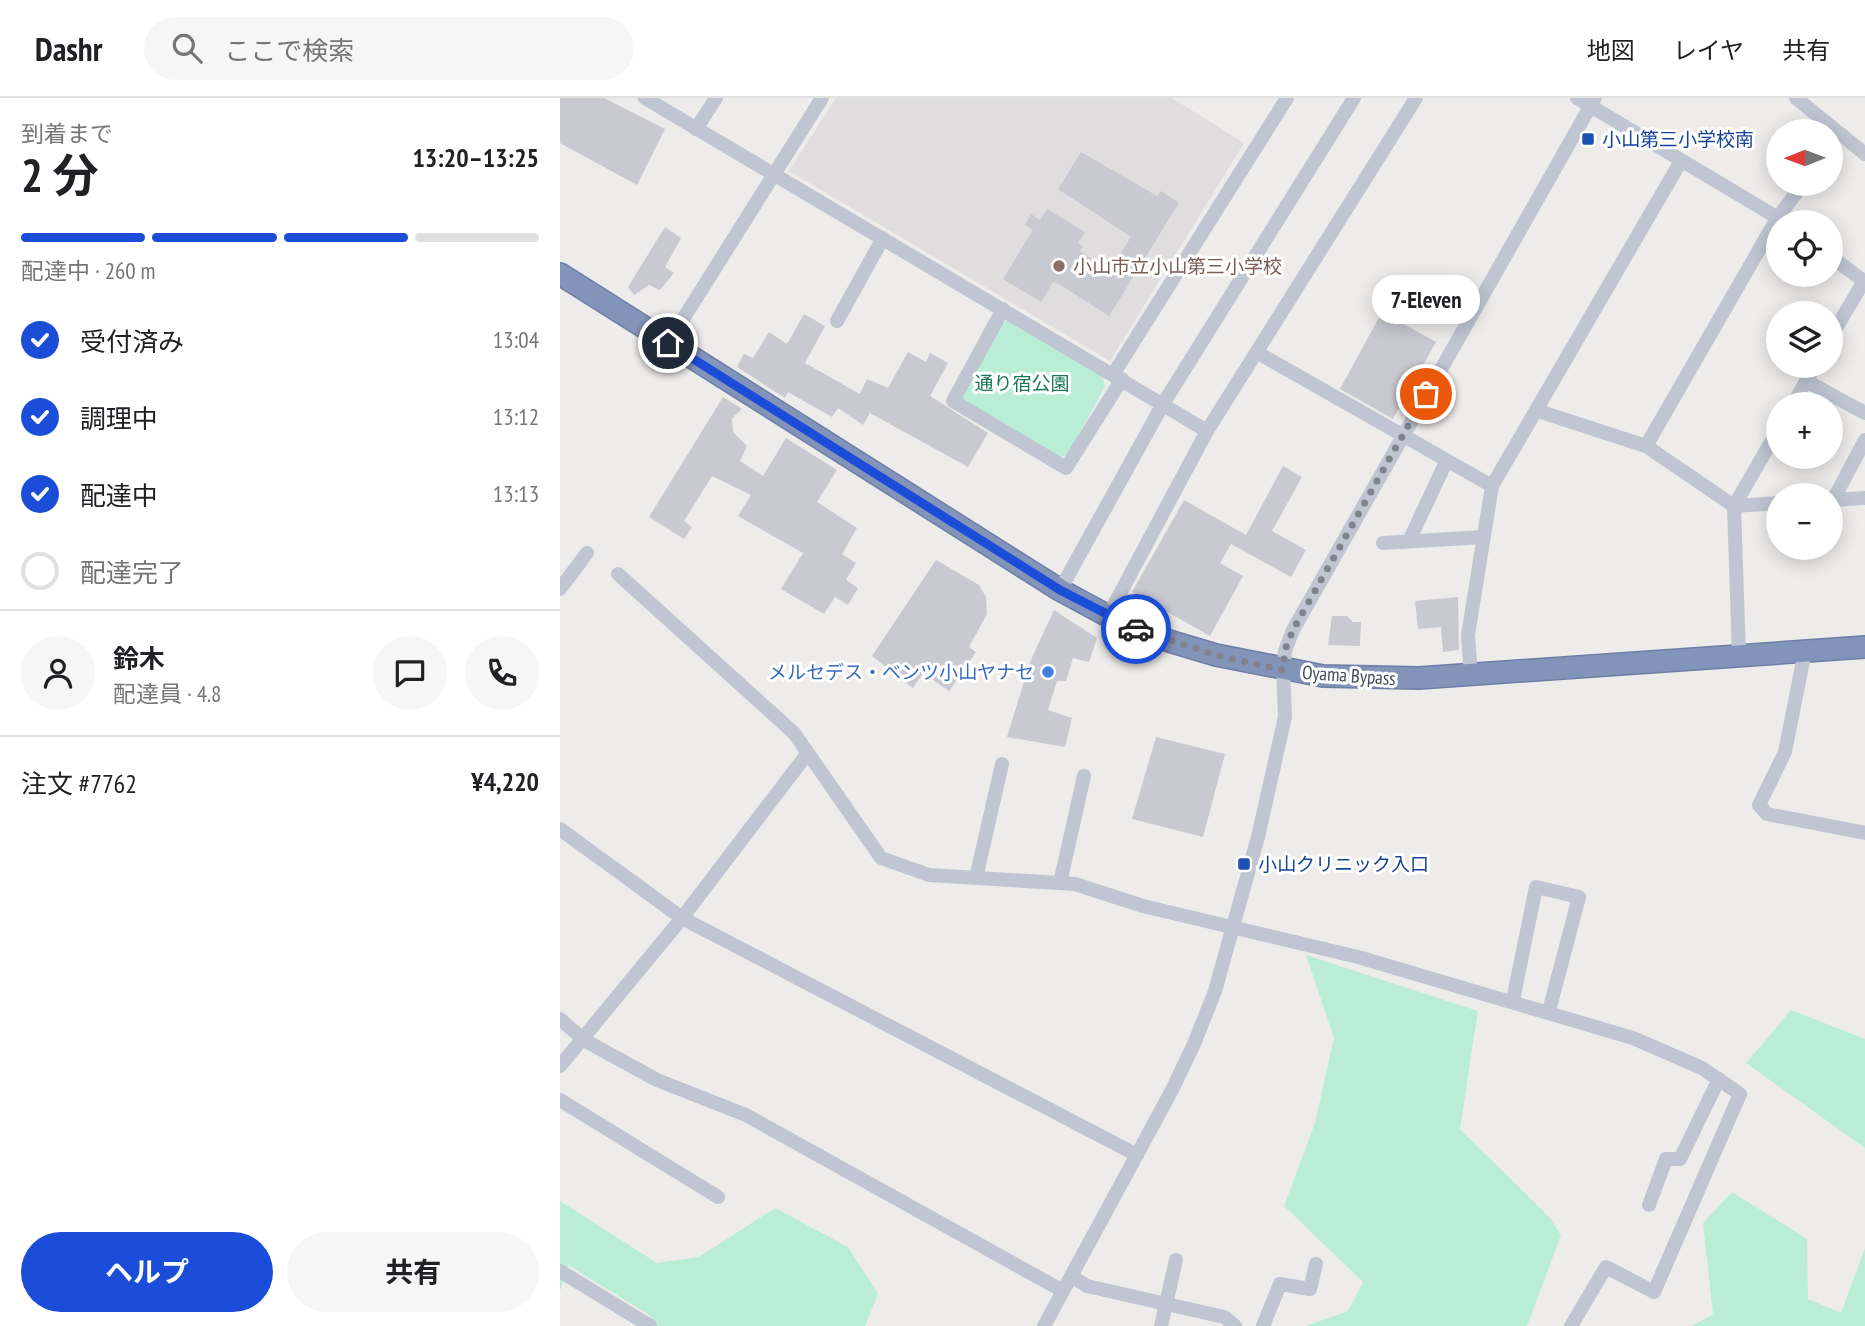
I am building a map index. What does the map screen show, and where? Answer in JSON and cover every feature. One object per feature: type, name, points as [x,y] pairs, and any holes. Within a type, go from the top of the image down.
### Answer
[{"type":"highway","name":"Oyama Bypass","points":[[560,274],[1060,590],[1108,616],[1169,641],[1283,670],[1369,679],[1471,676],[1865,647]]},
{"type":"street","points":[[645,98],[1207,431]]},
{"type":"street","points":[[696,129],[716,98]]},
{"type":"street","points":[[668,343],[822,98]]},
{"type":"street","points":[[1060,590],[1163,404],[1354,98]]},
{"type":"street","points":[[1108,616],[1207,431],[1416,98]]},
{"type":"street","points":[[1577,98],[1593,102],[1681,161],[1766,211]]},
{"type":"street","points":[[1796,98],[1816,119]]},
{"type":"street","points":[[1003,309],[953,401],[1066,468],[1284,99]]},
{"type":"street","points":[[1044,1326],[1194,1044],[1234,928],[1285,717],[1283,670],[1285,650],[1293,630],[1593,102]]},
{"type":"street","points":[[1843,144],[1865,154]]},
{"type":"street","points":[[1471,676],[1468,635],[1492,486],[1681,161]]},
{"type":"street","points":[[837,321],[883,238]]},
{"type":"street","points":[[1646,446],[1766,245]]},
{"type":"street","points":[[1843,266],[1864,281],[1843,316]]},
{"type":"street","points":[[1258,353],[1401,437],[1492,486]]},
{"type":"street","points":[[1800,392],[1808,378]]},
{"type":"street","points":[[1806,381],[1865,413]]},
{"type":"street","points":[[1538,411],[1646,446],[1734,506],[1766,504]]},
{"type":"street","points":[[1841,483],[1865,440]]},
{"type":"street","points":[[1739,656],[1734,506],[1766,451]]},
{"type":"street","points":[[1409,541],[1447,462]]},
{"type":"street","points":[[1843,499],[1865,498]]},
{"type":"street","points":[[1383,543],[1484,537]]},
{"type":"street","points":[[560,589],[587,552]]},
{"type":"street","points":[[618,574],[794,733],[881,858],[929,875],[1076,884],[1143,906],[1514,1000],[1633,1038],[1702,1068],[1740,1094],[1654,1292],[1606,1267],[1571,1326]]},
{"type":"street","points":[[1805,651],[1785,752],[1759,805],[1767,814],[1865,833]]},
{"type":"street","points":[[560,1066],[682,918],[807,754]]},
{"type":"street","points":[[976,878],[1002,764]]},
{"type":"street","points":[[1060,883],[1084,776]]},
{"type":"street","points":[[560,829],[682,918],[1137,1155]]},
{"type":"street","points":[[1514,1000],[1536,887],[1579,897],[1549,1011]]},
{"type":"street","points":[[560,1019],[584,1040],[657,1080],[746,1115],[1063,1291]]},
{"type":"street","points":[[1649,1205],[1666,1159],[1680,1159],[1719,1079]]},
{"type":"street","points":[[560,1100],[719,1197]]},
{"type":"street","points":[[1161,1326],[1177,1260]]},
{"type":"street","points":[[1263,1326],[1280,1284],[1310,1289],[1316,1264]]},
{"type":"street","points":[[561,1271],[650,1326]]},
{"type":"street","points":[[1071,1276],[1087,1286],[1224,1317],[1235,1326]]},
{"type":"shaded area","name":"小山市立小山第三小学校","points":[[836,98],[1172,98],[1244,143],[1110,361],[789,171]]},
{"type":"green space","name":"通り宿公園","points":[[1009,320],[1102,376],[1105,386],[1068,455],[1060,457],[962,403],[958,395],[998,325]]},
{"type":"green space","points":[[1306,955],[1478,1011],[1460,1129],[1550,1218],[1561,1235],[1527,1326],[1306,1326],[1348,1311],[1363,1282],[1284,1206],[1315,1123],[1334,1038]]},
{"type":"green space","points":[[1791,1010],[1865,1039],[1865,1148],[1746,1063]]},
{"type":"green space","points":[[1732,1192],[1807,1239],[1808,1299],[1841,1313],[1865,1248],[1865,1326],[1692,1326],[1713,1314],[1703,1223]]},
{"type":"green space","points":[[560,1201],[657,1263],[699,1257],[775,1208],[848,1247],[878,1294],[865,1326],[657,1326],[648,1314],[568,1265],[560,1291]]},
{"type":"building","points":[[560,98],[604,98],[665,129],[637,185],[560,143]]},
{"type":"building","points":[[1081,152],[1157,196],[1161,191],[1179,203],[1109,316],[1059,284],[1053,282],[1041,302],[1003,279],[1033,230],[1025,225],[1031,214],[1040,220],[1047,209],[1085,232],[1078,243],[1083,246],[1080,251],[1101,265],[1103,261],[1113,266],[1131,237],[1058,189]]},
{"type":"building","points":[[665,227],[681,238],[665,267],[674,273],[660,290],[649,285],[634,295],[628,287]]},
{"type":"building","points":[[1382,312],[1436,342],[1393,419],[1340,389]]},
{"type":"building","points":[[804,314],[825,326],[805,363],[860,394],[867,379],[888,388],[908,352],[926,362],[930,353],[948,363],[930,396],[988,433],[968,467],[870,413],[863,425],[838,408],[832,417],[788,392],[785,398],[737,367],[744,354],[753,358],[769,332],[787,344]]},
{"type":"building","points":[[723,397],[742,409],[732,418],[733,432],[747,446],[740,461],[763,476],[786,438],[837,470],[817,502],[857,528],[842,554],[856,563],[846,580],[858,588],[848,605],[835,597],[824,614],[781,589],[803,553],[738,516],[751,495],[712,476],[684,521],[692,527],[684,539],[649,517]]},
{"type":"building","points":[[1283,466],[1302,477],[1272,531],[1306,550],[1291,577],[1231,544],[1220,563],[1243,576],[1210,636],[1132,592],[1184,500],[1246,535]]},
{"type":"building","points":[[936,560],[979,585],[986,597],[987,614],[969,647],[976,652],[949,691],[923,673],[913,688],[872,656]]},
{"type":"building","points":[[1458,597],[1459,650],[1443,652],[1441,627],[1418,629],[1415,601]]},
{"type":"building","name":"メルセデス・ベンツ小山ヤナセ","points":[[1054,610],[1097,638],[1089,662],[1073,658],[1066,681],[1057,681],[1048,710],[1072,718],[1065,747],[1007,737],[1030,662]]},
{"type":"building","points":[[1332,616],[1347,616],[1353,622],[1361,622],[1360,646],[1328,645]]},
{"type":"building","points":[[1156,737],[1225,754],[1203,837],[1132,819]]},
{"type":"way so far","points":[[1136,629],[1216,655],[1283,670],[1285,650],[1293,630],[1426,394]]},
{"type":"place","name":"小山第三小学校南","points":[[1588,139]]},
{"type":"place","name":"小山市立小山第三小学校","points":[[1059,266]]},
{"type":"place","name":"7-Eleven","points":[[1426,394]]},
{"type":"place","name":"メルセデス・ベンツ小山ヤナセ","points":[[1048,672]]},
{"type":"place","name":"小山クリニック入口","points":[[1244,864]]},
{"type":"route","points":[[668,343],[1060,590],[1136,629]]}]
